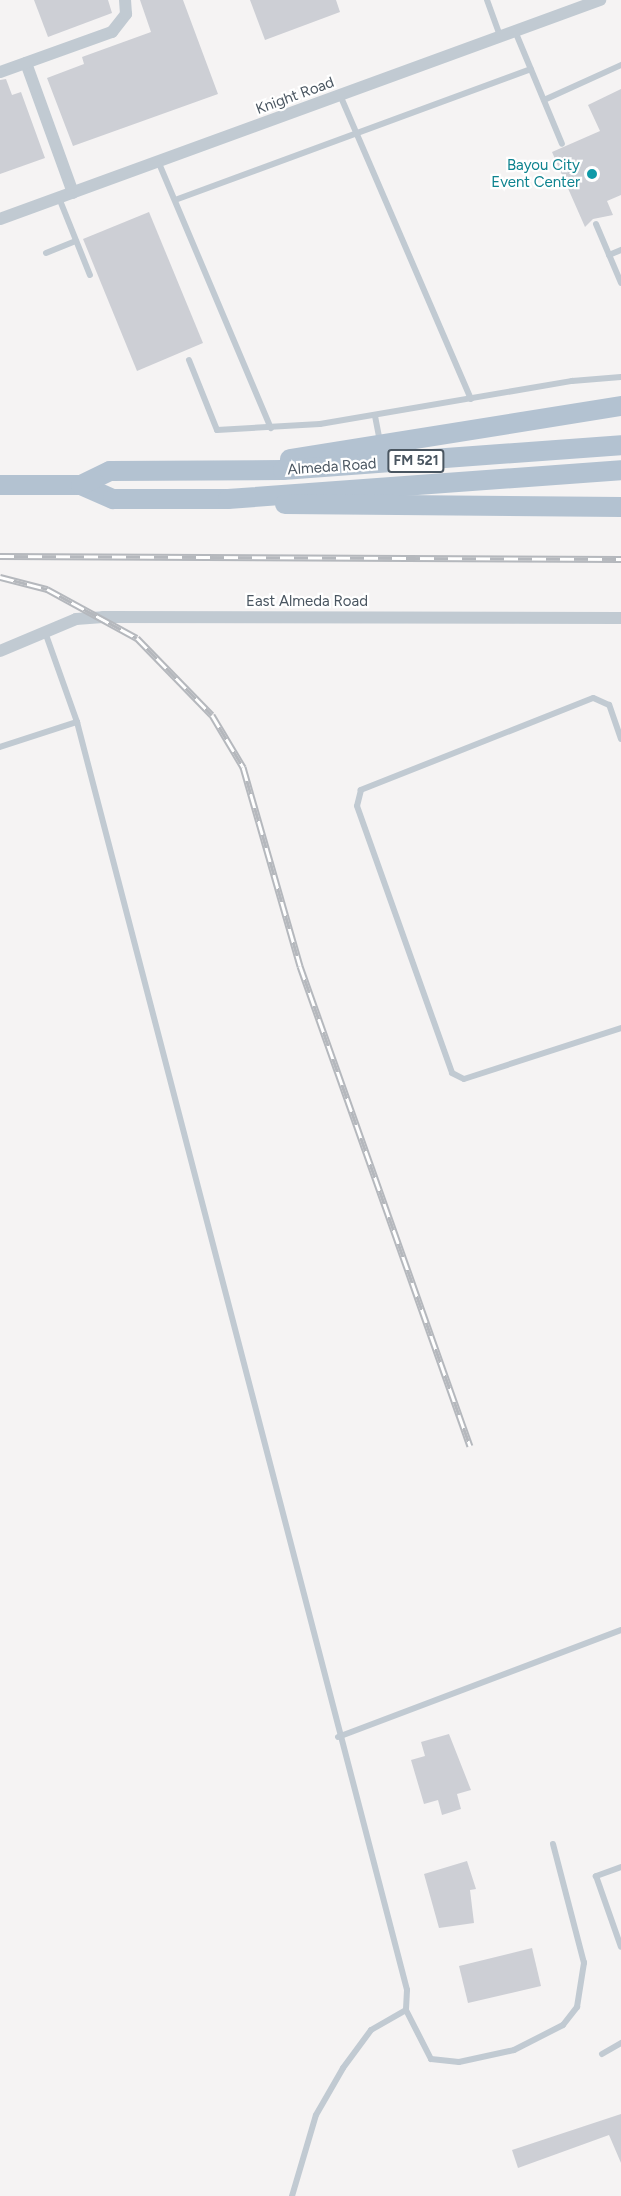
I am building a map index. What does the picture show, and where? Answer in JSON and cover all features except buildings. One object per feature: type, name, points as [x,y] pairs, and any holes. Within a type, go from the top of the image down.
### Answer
[{"type":"main road","points":[[210,472],[621,406]]},
{"type":"main road","name":"Almeda Road","points":[[81,485],[110,471],[210,472],[621,445]]},
{"type":"main road","name":"Almeda Road","points":[[0,485],[81,485],[113,499],[228,499],[621,470]]},
{"type":"main road","points":[[228,499],[326,508],[621,507]]},
{"type":"street","points":[[0,72],[112,32],[122,24],[125,0]]},
{"type":"street","name":"Knight Road","points":[[0,219],[600,0]]},
{"type":"street","points":[[26,63],[73,193]]},
{"type":"street","name":"East Almeda Road","points":[[0,651],[76,619],[103,617],[621,618]]},
{"type":"lane","points":[[487,0],[500,37]]},
{"type":"lane","points":[[515,31],[562,144]]},
{"type":"lane","points":[[544,100],[621,65]]},
{"type":"lane","points":[[175,200],[531,69]]},
{"type":"lane","points":[[340,95],[471,399]]},
{"type":"lane","points":[[158,161],[271,428]]},
{"type":"lane","points":[[58,198],[90,275]]},
{"type":"lane","points":[[596,224],[621,283]]},
{"type":"lane","points":[[46,253],[76,241]]},
{"type":"lane","points":[[609,255],[621,250]]},
{"type":"lane","points":[[189,360],[217,430],[271,428],[375,416],[621,377]]},
{"type":"lane","points":[[375,416],[380,443]]},
{"type":"lane","points":[[45,632],[77,722],[338,1737],[407,1990],[406,2010],[431,2059],[494,2057],[538,2042],[563,2025],[583,1992],[584,1963],[553,1844]]},
{"type":"lane","points":[[621,739],[609,705],[594,698],[361,790],[357,806],[452,1073],[464,1079],[621,1028]]},
{"type":"lane","points":[[0,747],[77,722]]},
{"type":"lane","points":[[338,1737],[621,1630]]},
{"type":"lane","points":[[621,1867],[596,1876],[621,1947]]},
{"type":"lane","points":[[292,2196],[316,2115],[343,2068],[371,2030],[406,2010]]},
{"type":"lane","points":[[602,2054],[621,2043]]},
{"type":"railway","points":[[0,556],[621,559]]},
{"type":"railway","points":[[0,577],[47,589],[137,638],[212,715],[243,767],[300,966],[470,1446]]},
{"type":"place","name":"Bayou City Event Center","points":[[592,174]]}]
